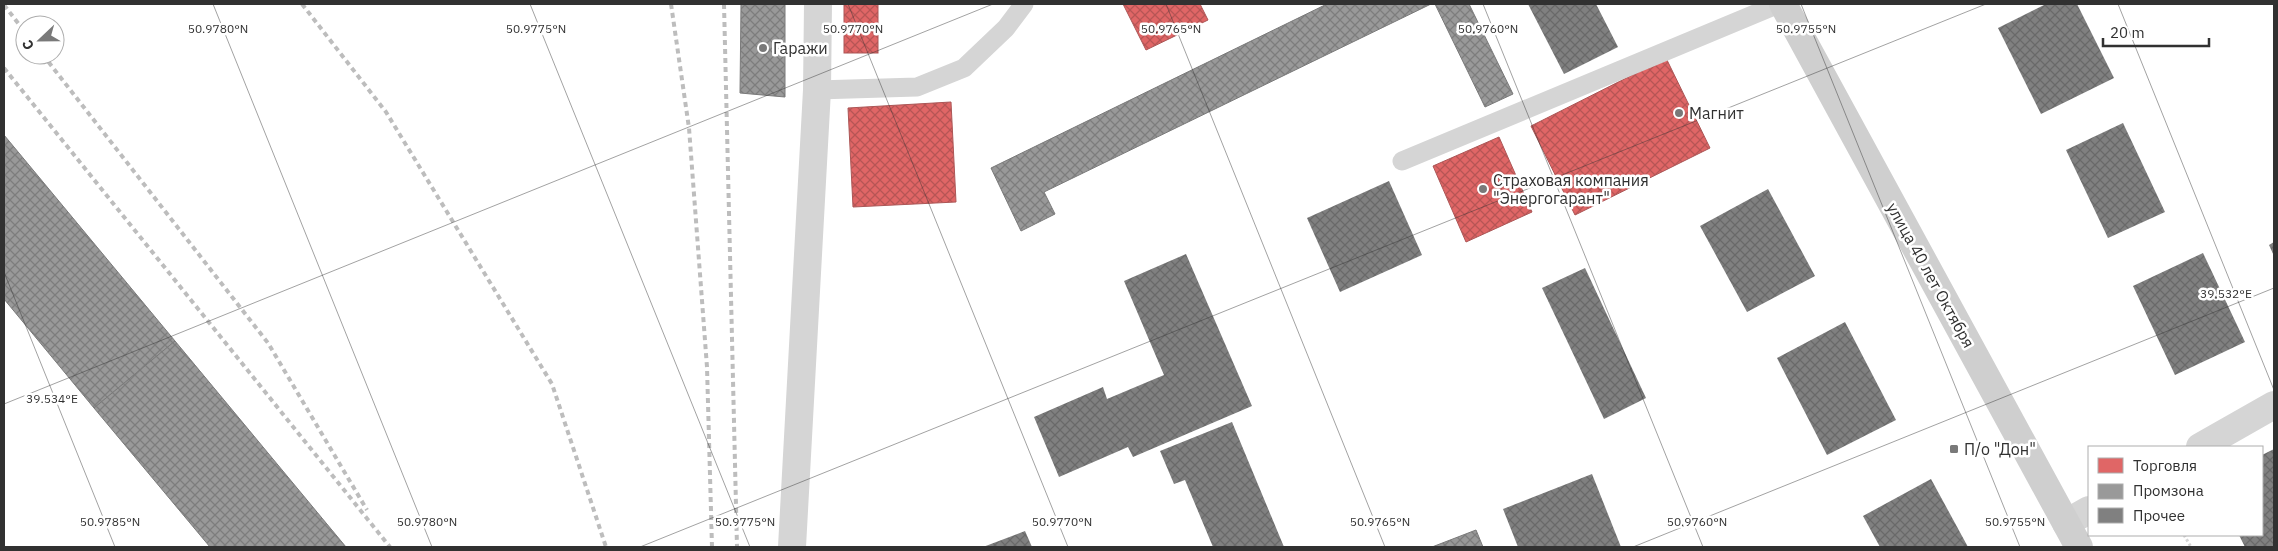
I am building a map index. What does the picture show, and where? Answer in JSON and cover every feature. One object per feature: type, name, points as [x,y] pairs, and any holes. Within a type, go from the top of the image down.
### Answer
[{"type":"main road","name":"улица 40 лет Октября","points":[[1781,4],[2078,516],[2079,547]]},
{"type":"street","points":[[792,547],[817,90],[818,4]]},
{"type":"street","points":[[2202,446],[2274,405]]},
{"type":"lane","points":[[817,90],[917,87],[964,68],[1006,28],[1024,4]]},
{"type":"lane","points":[[1402,161],[1781,4]]},
{"type":"path","points":[[2185,536],[2191,547]]},
{"type":"building: Торговля","points":[[844,4],[878,4],[878,53],[844,53]]},
{"type":"building: Торговля","points":[[1123,4],[1200,4],[1208,20],[1146,50]]},
{"type":"building: Торговля","points":[[1666,58],[1710,148],[1575,215],[1531,126]]},
{"type":"building: Торговля","points":[[951,102],[956,202],[853,207],[848,108]]},
{"type":"building: Торговля","name":"Страховая компания \"Энергогарант\"","points":[[1499,137],[1532,212],[1466,242],[1433,166]]},
{"type":"building: Промзона","name":"Гаражи","points":[[741,4],[785,4],[785,97],[740,93]]},
{"type":"building: Промзона","points":[[1327,4],[1431,4],[1044,192],[1055,214],[1021,231],[991,168]]},
{"type":"building: Промзона","points":[[1435,4],[1469,4],[1513,94],[1485,107]]},
{"type":"building: Промзона","points":[[4,135],[175,341],[94,408],[4,299]]},
{"type":"building: Промзона","points":[[175,341],[346,547],[210,547],[94,408]]},
{"type":"building: Промзона","points":[[1476,530],[1483,547],[1432,547]]},
{"type":"building: Прочее","points":[[1528,4],[1596,4],[1618,47],[1564,74]]},
{"type":"building: Прочее","points":[[2046,4],[2077,4],[2114,78],[2041,114],[1998,28]]},
{"type":"building: Прочее","points":[[2123,123],[2165,212],[2108,238],[2066,150]]},
{"type":"building: Прочее","points":[[1389,181],[1422,255],[1340,292],[1307,218]]},
{"type":"building: Прочее","points":[[1768,189],[1815,276],[1747,312],[1700,226]]},
{"type":"building: Прочее","points":[[2274,242],[2274,256],[2269,245]]},
{"type":"building: Прочее","points":[[2203,253],[2245,342],[2175,375],[2133,286]]},
{"type":"building: Прочее","points":[[1186,254],[1252,406],[1133,457],[1128,447],[1059,477],[1034,417],[1103,387],[1107,399],[1164,375],[1124,281]]},
{"type":"building: Прочее","points":[[1585,268],[1646,398],[1604,419],[1542,288]]},
{"type":"building: Прочее","points":[[1845,322],[1896,420],[1827,455],[1777,358]]},
{"type":"building: Прочее","points":[[1232,422],[1284,547],[1213,547],[1185,480],[1174,484],[1160,451]]},
{"type":"building: Прочее","points":[[2274,449],[2274,547],[2245,547],[2240,536],[2263,536],[2263,454]]},
{"type":"building: Прочее","points":[[1592,474],[1621,547],[1518,547],[1503,509]]},
{"type":"building: Прочее","points":[[1931,479],[1968,547],[1880,547],[1863,516]]},
{"type":"building: Прочее","points":[[1025,531],[1032,547],[983,547]]},
{"type":"railway","points":[[302,4],[386,112],[552,384],[606,547]]},
{"type":"railway","points":[[671,4],[689,128],[707,367],[712,547]]},
{"type":"railway","points":[[724,4],[737,547]]},
{"type":"railway","points":[[4,5],[15,19]]},
{"type":"railway","points":[[51,65],[268,343],[367,510]]},
{"type":"railway","points":[[4,68],[390,547]]},
{"type":"place","name":"Гаражи","points":[[763,48]]},
{"type":"place","name":"Магнит","points":[[1679,113]]},
{"type":"place","name":"Страховая компания \"Энергогарант\"","points":[[1483,189]]},
{"type":"place","name":"П/о \"Дон\"","points":[[1954,449]]}]
